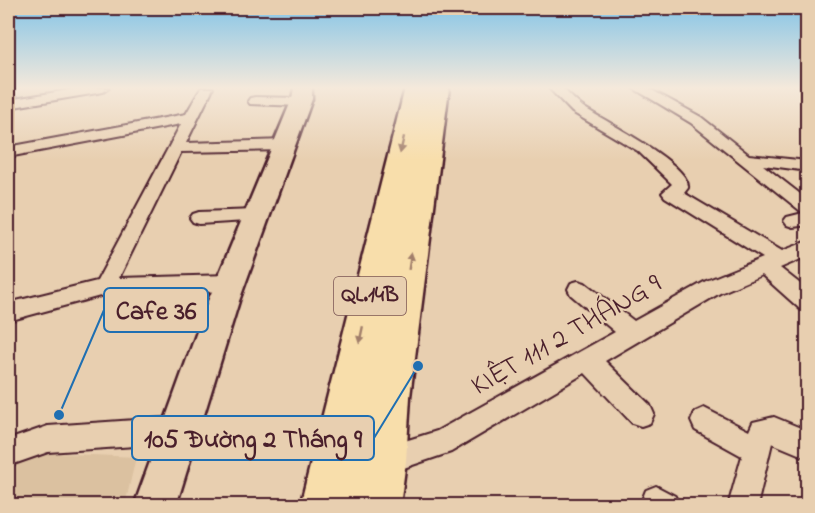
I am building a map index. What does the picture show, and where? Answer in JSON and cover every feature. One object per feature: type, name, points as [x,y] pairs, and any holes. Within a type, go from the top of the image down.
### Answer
[{"type":"highway","name":"QL.14B","points":[[325,506],[411,112]]},
{"type":"highway","name":"QL.14B","points":[[375,506],[383,461],[389,397],[434,112]]},
{"type":"main road","points":[[155,506],[230,283],[296,112]]},
{"type":"street","points":[[104,287],[194,112]]},
{"type":"street","points":[[582,112],[643,148],[681,183],[680,188],[671,193],[772,263],[807,303]]},
{"type":"street","points":[[682,112],[696,120],[807,209]]},
{"type":"street","points":[[8,152],[191,118]]},
{"type":"street","points":[[175,148],[284,145]]},
{"type":"street","points":[[745,159],[807,166]]},
{"type":"street","points":[[199,218],[256,216]]},
{"type":"street","name":"KIỆT 111 2 THÁNG 9","points":[[383,461],[442,443],[713,287],[807,248]]},
{"type":"street","points":[[8,312],[104,287],[230,283]]},
{"type":"street","points":[[578,289],[632,333]]},
{"type":"street","points":[[587,359],[641,414]]},
{"type":"street","points":[[704,421],[756,449]]},
{"type":"street","points":[[742,506],[762,431],[767,429],[807,445]]},
{"type":"street","points":[[8,453],[48,439],[179,430]]},
{"type":"shaded area","points":[[48,453],[136,457],[125,505],[8,505],[8,465]]},
{"type":"place","name":"105 Đường 2 Tháng 9","points":[[418,366]]},
{"type":"place","name":"Cafe 36","points":[[59,415]]}]
